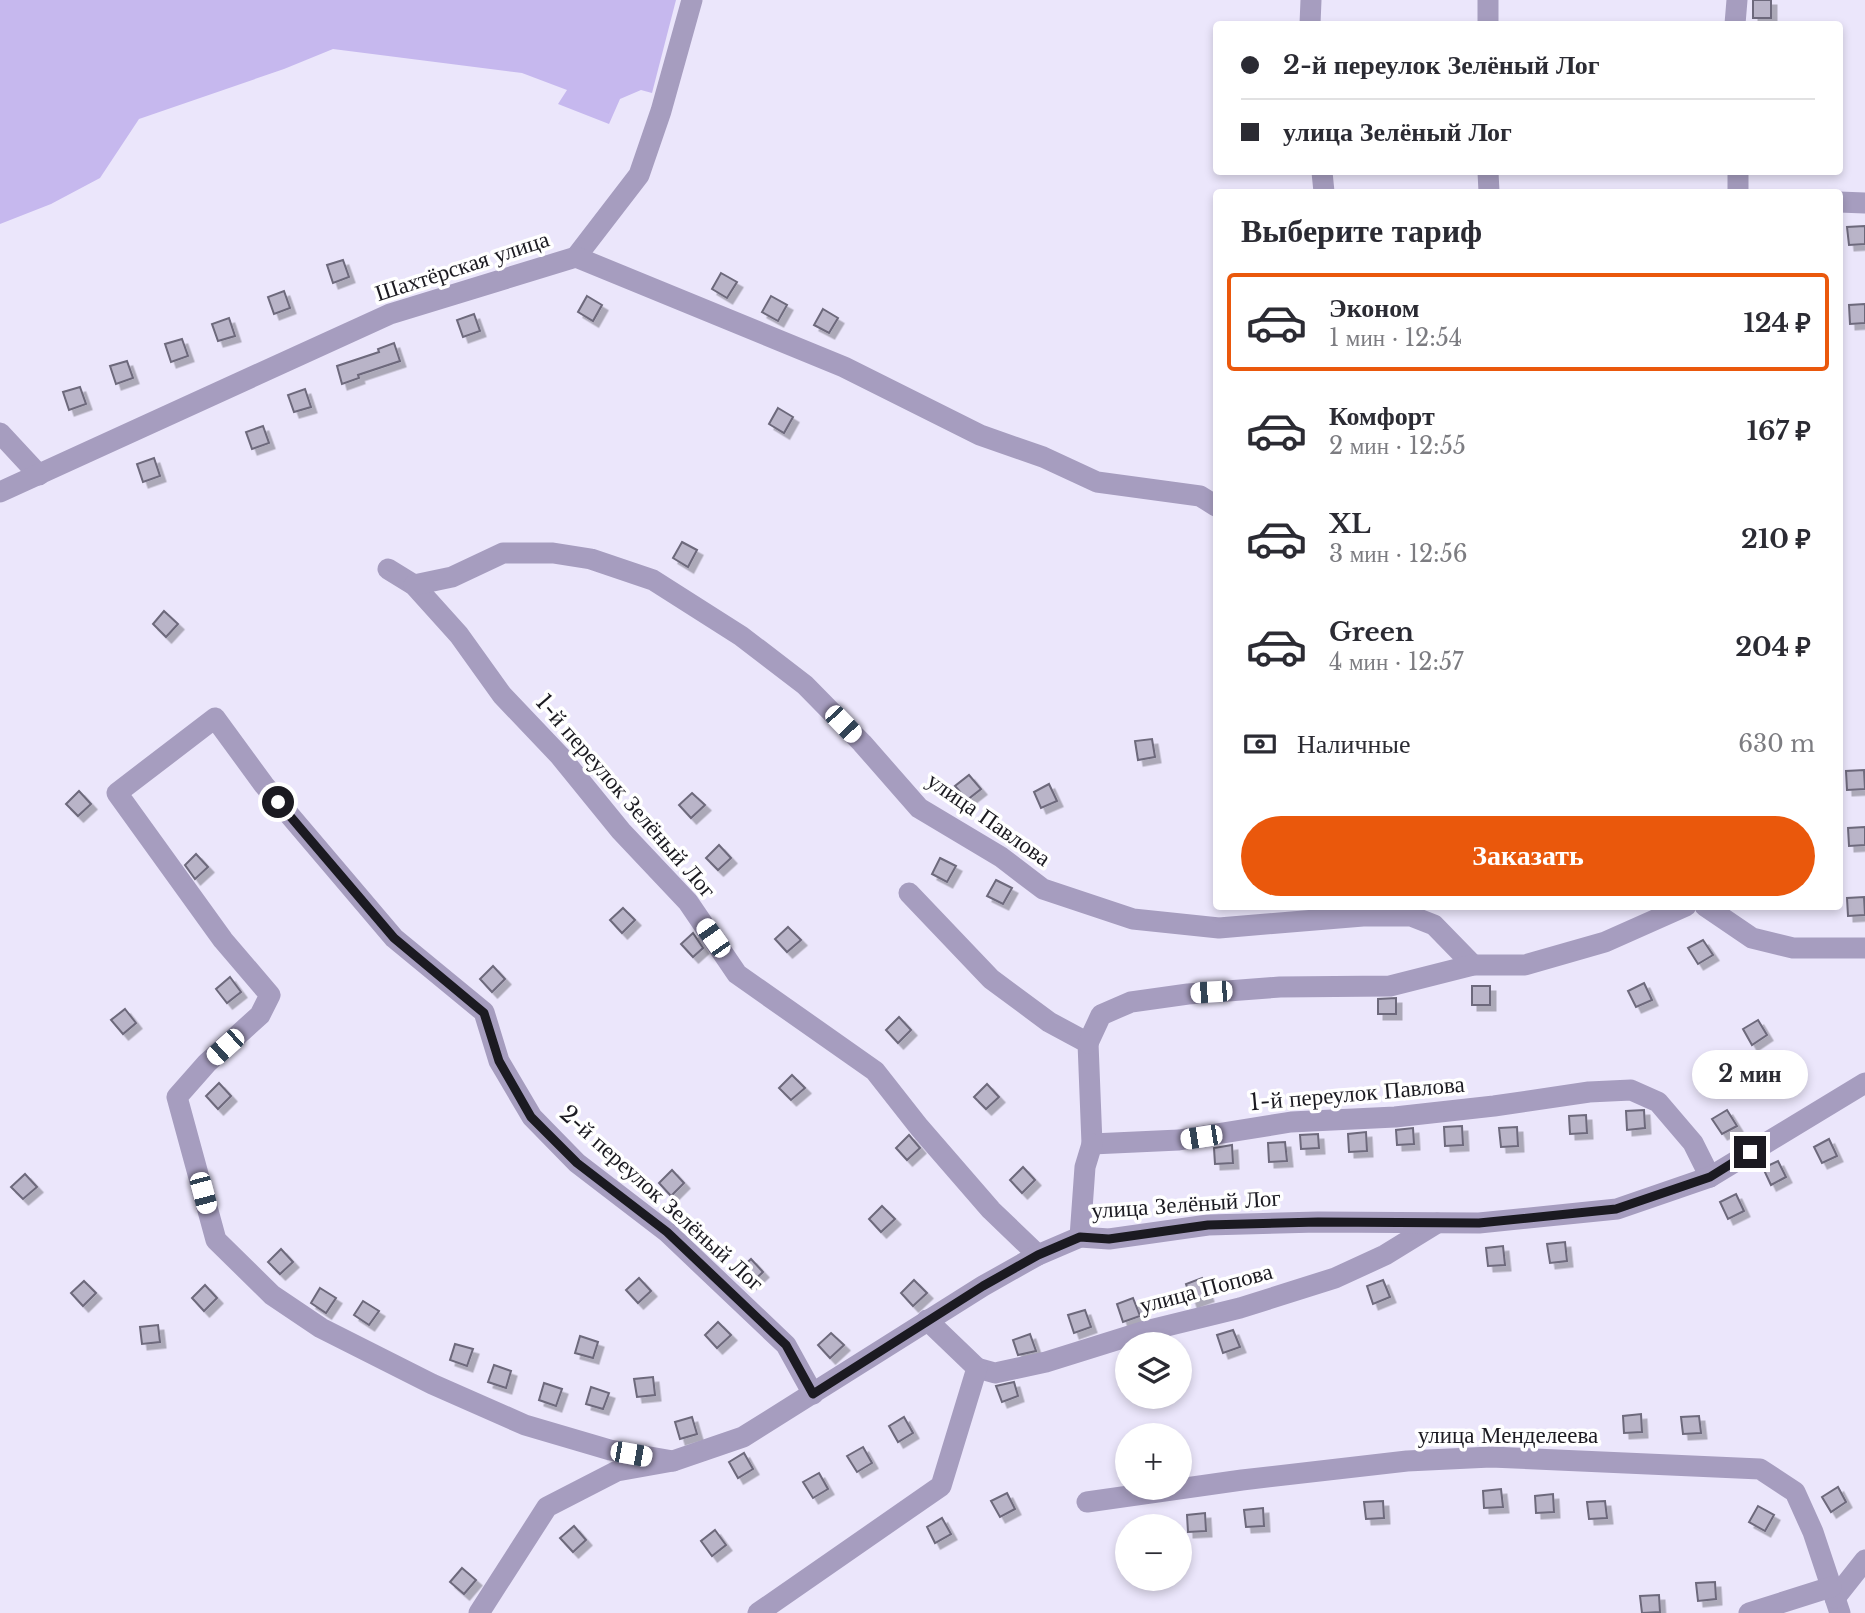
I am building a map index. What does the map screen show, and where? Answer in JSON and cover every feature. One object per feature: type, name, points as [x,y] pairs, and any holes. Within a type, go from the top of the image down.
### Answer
[{"type":"street","points":[[576,257],[639,175],[661,111],[692,0]]},
{"type":"street","points":[[1310,21],[1311,0]]},
{"type":"street","points":[[1488,0],[1488,21]]},
{"type":"street","points":[[1735,21],[1737,0]]},
{"type":"street","points":[[1843,202],[1865,203]]},
{"type":"street","name":"Шахтёрская улица","points":[[0,492],[390,314],[576,257],[844,368],[980,435],[1043,457],[1097,482],[1200,496],[1213,504]]},
{"type":"street","points":[[0,433],[40,475]]},
{"type":"street","name":"улица Павлова","points":[[414,585],[452,577],[503,553],[553,553],[591,559],[653,580],[741,636],[805,685],[862,743],[919,808],[1001,857],[1044,889],[1133,919],[1219,928],[1363,916],[1411,916],[1434,925],[1473,965]]},
{"type":"street","name":"1-й переулок Зелёный Лог","points":[[388,569],[414,585],[459,635],[502,695],[560,756],[621,831],[688,902],[737,974],[875,1071],[991,1210],[1038,1255]]},
{"type":"street","name":"2-й переулок Зелёный Лог","points":[[673,1461],[610,1450],[525,1425],[432,1384],[321,1328],[272,1295],[216,1240],[177,1097],[207,1063],[260,1014],[270,995],[223,940],[117,793],[215,718],[264,785],[394,938],[484,1013],[499,1061],[531,1117],[577,1163],[667,1232],[786,1345],[813,1394]]},
{"type":"street","points":[[909,894],[991,979],[1049,1022],[1088,1043]]},
{"type":"street","points":[[1080,1237],[1085,1167],[1092,1144],[1088,1043],[1101,1015],[1131,1003],[1188,994],[1280,987],[1390,986],[1473,965],[1525,965],[1605,942],[1677,910]]},
{"type":"street","points":[[1730,914],[1752,938],[1793,948],[1865,948]]},
{"type":"street","name":"улица Зелёный Лог","points":[[479,1613],[547,1507],[617,1471],[673,1461],[743,1437],[927,1320],[1038,1255],[1080,1237],[1109,1239],[1208,1225],[1318,1222],[1479,1223],[1616,1209],[1710,1177],[1829,1102],[1865,1083]]},
{"type":"street","name":"1-й переулок Павлова","points":[[1092,1144],[1179,1140],[1292,1122],[1395,1117],[1588,1092],[1631,1090],[1658,1102],[1693,1143],[1710,1177]]},
{"type":"street","name":"улица Попова","points":[[977,1367],[995,1373],[1046,1362],[1142,1332],[1240,1308],[1335,1278],[1385,1255],[1438,1223]]},
{"type":"street","points":[[758,1613],[941,1486],[977,1367],[927,1320]]},
{"type":"street","name":"улица Менделеева","points":[[1087,1502],[1242,1480],[1407,1461],[1491,1457],[1760,1469],[1795,1492],[1813,1532],[1835,1599]]},
{"type":"street","points":[[1749,1613],[1835,1599],[1865,1560]]},
{"type":"shaded area","points":[[0,0],[676,0],[652,93],[641,90],[620,99],[609,124],[558,104],[567,90],[522,73],[333,49],[284,69],[139,119],[100,178],[51,204],[0,224]]},
{"type":"building","points":[[1753,0],[1771,0],[1771,18],[1753,18]]},
{"type":"building","points":[[1865,226],[1865,244],[1849,245],[1847,227]]},
{"type":"building","points":[[343,260],[349,277],[333,283],[327,265]]},
{"type":"building","points":[[721,273],[737,282],[727,298],[712,289]]},
{"type":"building","points":[[284,291],[290,308],[274,314],[268,297]]},
{"type":"building","points":[[587,296],[602,305],[593,321],[578,312]]},
{"type":"building","points":[[771,296],[787,305],[778,321],[762,312]]},
{"type":"building","points":[[1865,304],[1865,323],[1850,324],[1849,305]]},
{"type":"building","points":[[823,309],[838,318],[829,333],[814,325]]},
{"type":"building","points":[[474,314],[480,331],[463,337],[457,320]]},
{"type":"building","points":[[229,318],[235,336],[218,341],[212,324]]},
{"type":"building","points":[[182,339],[188,356],[171,362],[165,344]]},
{"type":"building","points":[[394,343],[400,361],[358,375],[359,378],[342,384],[337,366],[379,352],[378,349]]},
{"type":"building","points":[[127,361],[133,378],[116,384],[110,366]]},
{"type":"building","points":[[80,387],[86,404],[69,410],[63,392]]},
{"type":"building","points":[[305,389],[311,407],[294,412],[288,395]]},
{"type":"building","points":[[778,408],[793,417],[784,433],[769,424]]},
{"type":"building","points":[[263,426],[269,443],[252,449],[246,432]]},
{"type":"building","points":[[154,458],[160,476],[143,482],[137,464]]},
{"type":"building","points":[[682,542],[697,550],[688,567],[673,558]]},
{"type":"building","points":[[164,611],[178,624],[166,637],[153,624]]},
{"type":"building","points":[[1152,739],[1155,757],[1138,760],[1135,741]]},
{"type":"building","points":[[1864,770],[1865,789],[1847,790],[1846,771]]},
{"type":"building","points":[[969,775],[981,789],[967,800],[955,786]]},
{"type":"building","points":[[1049,784],[1057,801],[1041,808],[1034,792]]},
{"type":"building","points":[[79,791],[91,804],[78,816],[66,804]]},
{"type":"building","points":[[692,793],[705,805],[691,818],[679,805]]},
{"type":"building","points":[[1865,827],[1865,845],[1849,846],[1848,828]]},
{"type":"building","points":[[719,845],[731,858],[718,870],[706,858]]},
{"type":"building","points":[[196,854],[208,867],[195,879],[185,865]]},
{"type":"building","points":[[940,858],[956,866],[947,882],[932,874]]},
{"type":"building","points":[[996,880],[1012,888],[1003,904],[987,896]]},
{"type":"building","points":[[1864,897],[1865,915],[1848,916],[1847,898]]},
{"type":"building","points":[[623,908],[635,920],[622,933],[610,920]]},
{"type":"building","points":[[788,927],[801,940],[787,952],[775,939]]},
{"type":"building","points":[[693,933],[703,948],[693,957],[681,944]]},
{"type":"building","points":[[1703,940],[1713,955],[1698,964],[1688,948]]},
{"type":"building","points":[[493,966],[505,979],[492,992],[480,979]]},
{"type":"building","points":[[230,977],[241,992],[227,1003],[216,989]]},
{"type":"building","points":[[1644,983],[1652,1000],[1636,1007],[1628,991]]},
{"type":"building","points":[[1472,986],[1490,986],[1490,1005],[1472,1005]]},
{"type":"building","points":[[1396,998],[1396,1014],[1378,1014],[1378,999]]},
{"type":"building","points":[[125,1009],[136,1023],[123,1034],[111,1020]]},
{"type":"building","points":[[899,1017],[911,1030],[898,1043],[886,1030]]},
{"type":"building","points":[[1758,1020],[1767,1035],[1752,1045],[1743,1029]]},
{"type":"building","points":[[792,1075],[805,1088],[791,1100],[779,1088]]},
{"type":"building","points":[[219,1083],[231,1096],[218,1109],[206,1096]]},
{"type":"building","points":[[987,1084],[999,1097],[986,1109],[974,1097]]},
{"type":"building","points":[[1644,1110],[1645,1128],[1627,1130],[1626,1111]]},
{"type":"building","points":[[1727,1110],[1737,1126],[1722,1134],[1712,1119]]},
{"type":"building","points":[[1586,1115],[1587,1133],[1570,1134],[1569,1116]]},
{"type":"building","points":[[1462,1126],[1463,1145],[1445,1146],[1444,1127]]},
{"type":"building","points":[[1517,1127],[1518,1146],[1501,1147],[1499,1128]]},
{"type":"building","points":[[1413,1128],[1414,1144],[1397,1145],[1396,1130]]},
{"type":"building","points":[[1366,1132],[1367,1151],[1349,1152],[1348,1134]]},
{"type":"building","points":[[1318,1134],[1319,1148],[1301,1149],[1300,1135]]},
{"type":"building","points":[[909,1135],[920,1148],[907,1160],[896,1148]]},
{"type":"building","points":[[1829,1139],[1837,1156],[1822,1163],[1814,1147]]},
{"type":"building","points":[[1285,1142],[1287,1161],[1269,1162],[1268,1143]]},
{"type":"building","points":[[1232,1145],[1233,1163],[1215,1164],[1214,1148]]},
{"type":"building","points":[[1778,1161],[1786,1177],[1771,1185],[1763,1168]]},
{"type":"building","points":[[1023,1167],[1035,1180],[1022,1193],[1010,1180]]},
{"type":"building","points":[[672,1170],[684,1183],[671,1196],[659,1183]]},
{"type":"building","points":[[25,1174],[37,1187],[23,1199],[11,1187]]},
{"type":"building","points":[[1736,1194],[1744,1211],[1728,1219],[1720,1202]]},
{"type":"building","points":[[882,1206],[895,1219],[881,1232],[869,1219]]},
{"type":"building","points":[[1565,1242],[1567,1261],[1550,1263],[1547,1244]]},
{"type":"building","points":[[1503,1246],[1505,1265],[1488,1266],[1486,1248]]},
{"type":"building","points":[[281,1249],[293,1262],[280,1274],[268,1262]]},
{"type":"building","points":[[751,1259],[763,1272],[750,1284],[737,1272]]},
{"type":"building","points":[[639,1278],[651,1291],[638,1303],[626,1290]]},
{"type":"building","points":[[1202,1278],[1208,1296],[1192,1302],[1186,1284]]},
{"type":"building","points":[[914,1280],[927,1293],[913,1306],[901,1293]]},
{"type":"building","points":[[1383,1280],[1390,1297],[1373,1304],[1367,1286]]},
{"type":"building","points":[[84,1281],[96,1293],[83,1306],[71,1293]]},
{"type":"building","points":[[205,1285],[217,1298],[204,1311],[192,1298]]},
{"type":"building","points":[[320,1288],[336,1298],[326,1313],[311,1303]]},
{"type":"building","points":[[1133,1298],[1140,1316],[1123,1322],[1117,1304]]},
{"type":"building","points":[[363,1301],[379,1311],[369,1325],[354,1315]]},
{"type":"building","points":[[1085,1310],[1091,1327],[1074,1333],[1068,1315]]},
{"type":"building","points":[[718,1322],[731,1335],[717,1348],[705,1335]]},
{"type":"building","points":[[158,1325],[160,1342],[142,1344],[140,1327]]},
{"type":"building","points":[[1233,1330],[1240,1347],[1223,1353],[1217,1335]]},
{"type":"building","points":[[831,1333],[844,1345],[830,1358],[818,1345]]},
{"type":"building","points":[[1030,1334],[1036,1351],[1018,1355],[1013,1340]]},
{"type":"building","points":[[580,1336],[598,1342],[593,1358],[575,1353]]},
{"type":"building","points":[[455,1344],[473,1349],[467,1366],[450,1360]]},
{"type":"building","points":[[494,1365],[511,1371],[506,1388],[488,1382]]},
{"type":"building","points":[[653,1377],[655,1395],[637,1397],[634,1379]]},
{"type":"building","points":[[1014,1382],[1018,1396],[1002,1402],[996,1386]]},
{"type":"building","points":[[544,1383],[562,1389],[556,1406],[539,1400]]},
{"type":"building","points":[[591,1387],[609,1393],[603,1409],[586,1404]]},
{"type":"building","points":[[1641,1414],[1642,1432],[1624,1433],[1623,1416]]},
{"type":"building","points":[[1699,1416],[1701,1433],[1683,1434],[1681,1417]]},
{"type":"building","points":[[692,1417],[697,1434],[680,1439],[675,1422]]},
{"type":"building","points":[[904,1417],[913,1433],[898,1442],[889,1426]]},
{"type":"building","points":[[863,1447],[872,1463],[857,1472],[847,1456]]},
{"type":"building","points":[[744,1453],[753,1469],[738,1478],[729,1462]]},
{"type":"building","points":[[819,1473],[828,1489],[813,1498],[803,1482]]},
{"type":"building","points":[[1838,1487],[1846,1502],[1831,1512],[1822,1497]]},
{"type":"building","points":[[1501,1489],[1503,1507],[1484,1508],[1483,1491]]},
{"type":"building","points":[[1007,1493],[1015,1509],[1000,1517],[991,1501]]},
{"type":"building","points":[[1553,1494],[1554,1512],[1536,1513],[1535,1496]]},
{"type":"building","points":[[1383,1501],[1384,1518],[1366,1519],[1364,1502]]},
{"type":"building","points":[[1605,1501],[1607,1518],[1589,1519],[1587,1502]]},
{"type":"building","points":[[1758,1506],[1774,1515],[1765,1531],[1749,1522]]},
{"type":"building","points":[[1263,1508],[1264,1526],[1246,1527],[1244,1510]]},
{"type":"building","points":[[1205,1513],[1206,1531],[1192,1532],[1192,1514]]},
{"type":"building","points":[[942,1518],[951,1534],[935,1543],[927,1527]]},
{"type":"building","points":[[574,1526],[586,1540],[573,1552],[560,1538]]},
{"type":"building","points":[[715,1530],[726,1545],[712,1556],[701,1541]]},
{"type":"building","points":[[462,1568],[476,1580],[464,1594],[450,1582]]},
{"type":"building","points":[[1715,1582],[1716,1599],[1698,1601],[1696,1583]]},
{"type":"building","points":[[1659,1595],[1660,1612],[1642,1613],[1640,1596]]},
{"type":"route","points":[[278,802],[394,938],[484,1013],[499,1061],[531,1117],[577,1163],[667,1232],[786,1345],[813,1394],[894,1340],[983,1286],[1038,1255],[1080,1237],[1109,1239],[1208,1225],[1318,1222],[1479,1223],[1616,1209],[1710,1177],[1750,1152]]}]
